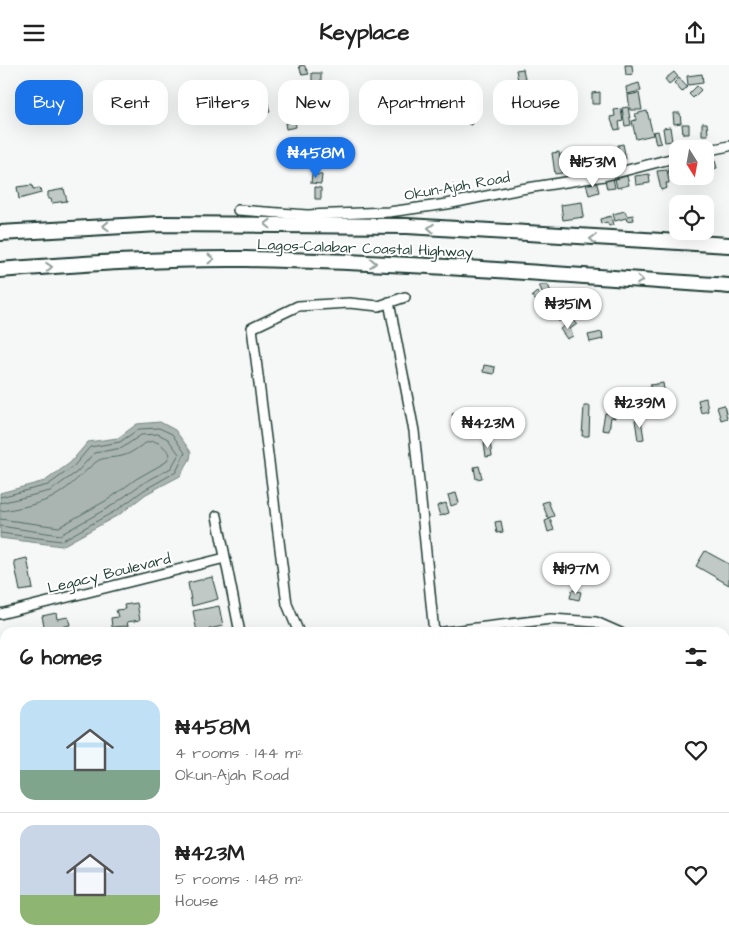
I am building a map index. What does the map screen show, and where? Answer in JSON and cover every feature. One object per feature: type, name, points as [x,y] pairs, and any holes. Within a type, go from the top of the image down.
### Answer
[{"type":"highway","name":"Lagos-Calabar Coastal Highway","points":[[0,233],[160,223],[407,226],[729,245]]},
{"type":"highway","name":"Lagos-Calabar Coastal Highway","points":[[0,270],[144,260],[245,259],[414,265],[729,287]]},
{"type":"street","points":[[714,149],[729,146]]},
{"type":"street","name":"Okun-Ajah Road","points":[[238,210],[307,215],[389,212],[447,204],[521,189],[604,176],[669,159]]},
{"type":"street","points":[[297,627],[287,604],[252,328],[298,306],[349,303],[380,306],[405,297]]},
{"type":"street","points":[[390,302],[414,431],[433,627]]},
{"type":"street","points":[[217,516],[238,627]]},
{"type":"street","name":"Legacy Boulevard","points":[[0,614],[225,558]]},
{"type":"street","points":[[484,627],[551,619],[596,622],[607,627]]},
{"type":"water","points":[[160,422],[175,430],[191,452],[190,459],[180,476],[146,494],[120,514],[62,546],[0,538],[0,493],[45,481],[70,463],[88,442],[118,438],[137,424]]},
{"type":"building","points":[[304,65],[309,74],[302,75],[299,66]]},
{"type":"building","points":[[625,65],[632,65],[633,74],[626,75]]},
{"type":"building","points":[[523,69],[525,79],[518,80],[516,70]]},
{"type":"building","points":[[674,72],[678,77],[669,84],[665,79]]},
{"type":"building","points":[[312,73],[321,73],[321,80],[312,80]]},
{"type":"building","points":[[702,74],[703,83],[688,85],[687,76]]},
{"type":"building","points":[[679,78],[687,87],[682,92],[674,83]]},
{"type":"building","points":[[639,83],[641,91],[627,94],[626,87]]},
{"type":"building","points":[[697,86],[701,90],[693,98],[689,94]]},
{"type":"building","points":[[600,92],[600,104],[592,104],[592,93]]},
{"type":"building","points":[[639,93],[642,110],[630,110],[628,95]]},
{"type":"building","points":[[628,107],[631,125],[625,126],[622,108]]},
{"type":"building","points":[[621,109],[623,121],[619,122],[620,129],[615,130],[610,117],[615,116],[614,110]]},
{"type":"building","points":[[647,111],[653,135],[636,139],[632,121],[636,120],[635,114]]},
{"type":"building","points":[[673,113],[680,113],[681,123],[674,124]]},
{"type":"building","points":[[702,123],[707,123],[708,135],[702,135]]},
{"type":"building","points":[[682,124],[689,124],[689,134],[683,134]]},
{"type":"building","points":[[285,125],[296,125],[296,127],[286,129]]},
{"type":"building","points":[[670,127],[672,140],[665,142],[663,128]]},
{"type":"building","points":[[658,131],[661,143],[656,144],[653,132]]},
{"type":"building","points":[[623,144],[626,159],[619,161],[618,145]]},
{"type":"building","points":[[603,149],[604,162],[595,163],[593,150]]},
{"type":"building","points":[[299,151],[309,152],[309,159],[299,159]]},
{"type":"building","points":[[559,152],[562,173],[555,174],[552,153]]},
{"type":"building","points":[[566,153],[569,172],[563,173],[561,154]]},
{"type":"building","points":[[714,157],[717,168],[714,169]]},
{"type":"building","points":[[667,170],[669,183],[666,183],[667,188],[661,190],[657,171]]},
{"type":"building","points":[[312,174],[322,175],[321,184],[311,183]]},
{"type":"building","points":[[649,174],[650,183],[636,185],[635,176]]},
{"type":"building","points":[[627,176],[629,185],[617,188],[615,179]]},
{"type":"building","points":[[613,178],[615,188],[607,189],[605,180]]},
{"type":"building","points":[[596,180],[599,192],[589,195],[586,183]]},
{"type":"building","points":[[32,185],[33,189],[40,188],[41,193],[19,199],[17,187]]},
{"type":"building","points":[[315,187],[321,188],[321,199],[315,199]]},
{"type":"building","points":[[64,189],[67,201],[52,203],[51,199],[48,199],[48,192]]},
{"type":"building","points":[[582,202],[584,217],[563,220],[561,205]]},
{"type":"building","points":[[625,211],[627,216],[633,215],[634,220],[627,221],[626,218],[615,221],[613,214]]},
{"type":"building","points":[[611,216],[613,225],[609,226],[607,222],[601,224],[600,219]]},
{"type":"building","points":[[539,285],[548,285],[553,297],[546,300]]},
{"type":"building","points":[[537,292],[544,301],[539,305],[532,296]]},
{"type":"building","points":[[556,294],[572,294],[572,300],[556,300]]},
{"type":"building","points":[[557,304],[563,320],[558,321],[553,306]]},
{"type":"building","points":[[574,320],[577,324],[570,329],[573,336],[567,339],[560,329]]},
{"type":"building","points":[[602,332],[603,339],[590,342],[588,335]]},
{"type":"building","points":[[484,365],[495,367],[494,374],[483,372]]},
{"type":"building","points":[[663,383],[664,390],[651,392],[650,385]]},
{"type":"building","points":[[706,398],[708,411],[701,413],[698,400]]},
{"type":"building","points":[[724,405],[727,418],[721,420],[717,407]]},
{"type":"building","points":[[584,406],[590,406],[589,436],[582,436]]},
{"type":"building","points":[[461,412],[464,422],[455,424],[452,414]]},
{"type":"building","points":[[605,413],[615,414],[615,418],[611,417],[609,431],[602,430]]},
{"type":"building","points":[[641,419],[644,439],[638,440],[635,420]]},
{"type":"building","points":[[490,441],[492,456],[486,457],[484,442]]},
{"type":"building","points":[[479,466],[482,478],[476,479],[474,467]]},
{"type":"building","points":[[456,493],[459,503],[451,506],[448,495]]},
{"type":"building","points":[[548,501],[554,516],[548,518],[542,503]]},
{"type":"building","points":[[446,503],[449,513],[440,516],[437,506]]},
{"type":"building","points":[[550,519],[554,530],[548,532],[545,521]]},
{"type":"building","points":[[501,521],[503,532],[497,533],[495,522]]},
{"type":"building","points":[[705,551],[729,564],[729,585],[696,566]]},
{"type":"building","points":[[27,558],[33,589],[20,591],[14,561]]},
{"type":"building","points":[[212,577],[218,599],[192,606],[188,583]]},
{"type":"building","points":[[572,590],[581,592],[579,600],[570,598]]},
{"type":"building","points":[[137,603],[140,620],[127,622],[128,626],[112,627],[111,618],[118,617],[116,610],[125,609],[124,605]]},
{"type":"building","points":[[219,606],[223,626],[196,627],[193,611]]},
{"type":"building","points":[[56,613],[57,619],[68,617],[70,625],[44,627],[42,616]]}]
